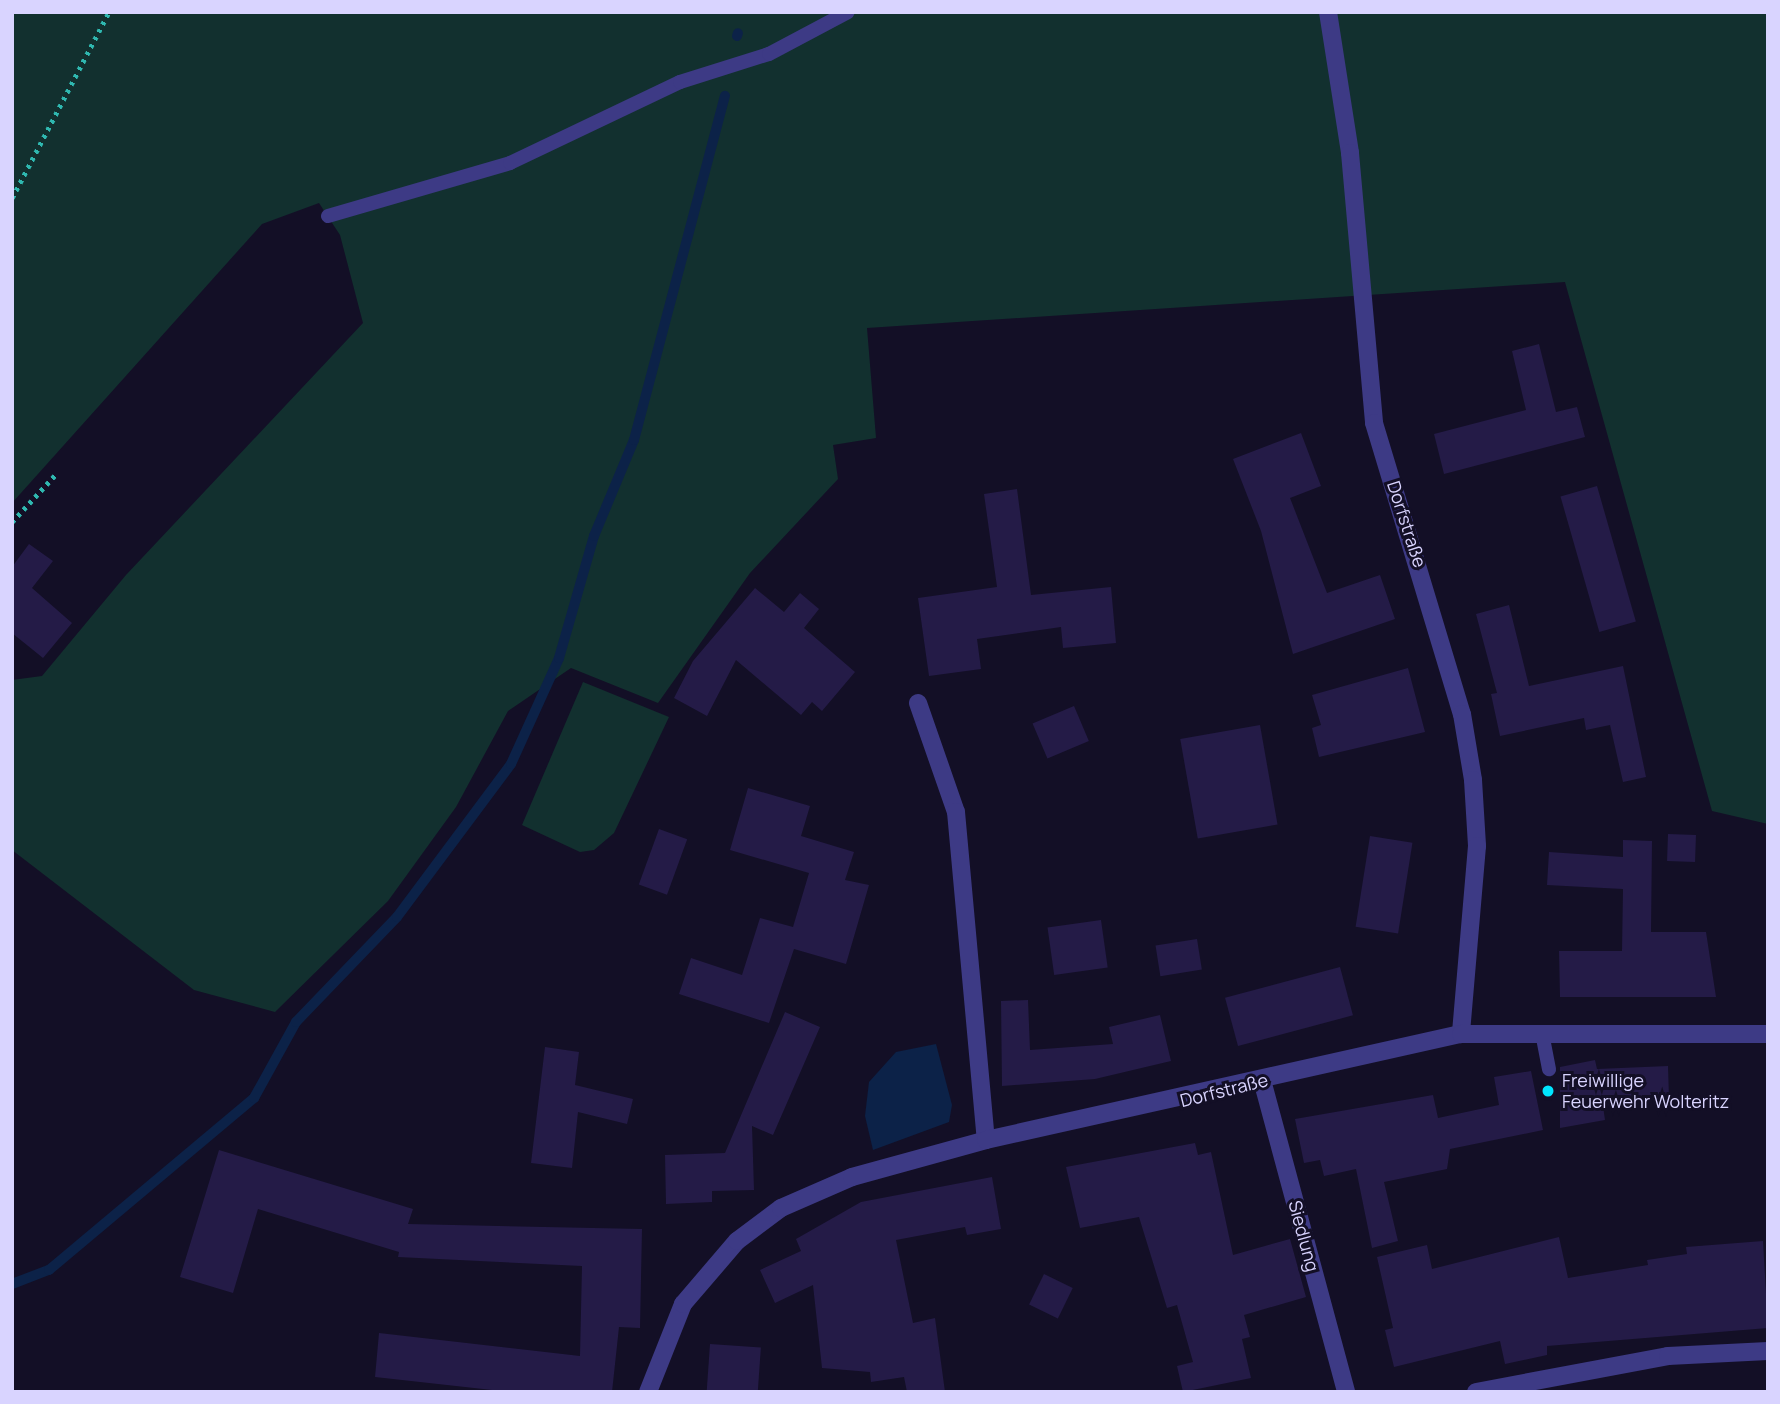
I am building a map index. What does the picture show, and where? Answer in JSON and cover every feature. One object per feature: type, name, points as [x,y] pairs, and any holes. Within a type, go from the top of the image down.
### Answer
[{"type":"street","name":"Dorfstraße","points":[[1328,12],[1350,153],[1374,423],[1462,715],[1473,780],[1477,846],[1461,1034]]},
{"type":"street","points":[[918,703],[956,811],[986,1140]]},
{"type":"street","name":"Dorfstraße","points":[[648,1392],[683,1304],[737,1241],[780,1208],[852,1177],[986,1140],[1461,1034],[1768,1034]]},
{"type":"street","name":"Siedlung","points":[[1262,1080],[1346,1392]]},
{"type":"street","points":[[1476,1392],[1668,1356],[1768,1352]]},
{"type":"lane","points":[[328,216],[510,163],[680,82],[769,54],[848,12]]},
{"type":"lane","points":[[1542,1033],[1549,1069]]},
{"type":"path","points":[[12,198],[109,12]]},
{"type":"path","points":[[12,522],[55,474]]},
{"type":"green space","points":[[12,12],[1768,12],[1768,824],[1712,811],[1565,282],[867,328],[876,438],[833,445],[838,479],[750,573],[658,703],[571,668],[508,711],[456,807],[388,901],[275,1012],[194,990],[12,850],[12,680],[42,676],[126,575],[363,323],[340,235],[319,203],[262,224],[12,503]]},
{"type":"green space","points":[[583,682],[669,717],[614,833],[594,850],[580,852],[522,825]]},
{"type":"water","points":[[936,1044],[952,1105],[949,1122],[873,1150],[865,1116],[869,1082],[896,1052]]},
{"type":"building","points":[[1539,344],[1556,412],[1577,407],[1585,437],[1444,474],[1434,434],[1526,410],[1512,351]]},
{"type":"building","points":[[1301,433],[1321,486],[1290,498],[1327,593],[1380,575],[1395,619],[1293,654],[1261,531],[1233,459]]},
{"type":"building","points":[[1597,486],[1636,622],[1599,632],[1560,496]]},
{"type":"building","points":[[1017,489],[1031,595],[1111,587],[1116,643],[1063,648],[1061,627],[977,639],[981,669],[929,676],[918,598],[997,587],[984,494]]},
{"type":"building","points":[[29,544],[53,561],[32,588],[72,623],[43,658],[12,633],[12,567]]},
{"type":"building","points":[[755,588],[784,612],[800,593],[819,609],[804,628],[855,672],[822,711],[812,702],[801,715],[736,660],[707,716],[674,698],[693,661]]},
{"type":"building","points":[[1509,605],[1529,686],[1623,666],[1646,777],[1623,782],[1610,725],[1586,730],[1584,718],[1500,736],[1491,694],[1497,693],[1476,614]]},
{"type":"building","points":[[1408,668],[1425,732],[1319,757],[1312,728],[1321,725],[1312,695]]},
{"type":"building","points":[[1074,706],[1089,741],[1047,759],[1033,724]]},
{"type":"building","points":[[1260,725],[1278,824],[1198,839],[1180,739]]},
{"type":"building","points":[[748,788],[810,806],[801,836],[854,852],[845,880],[869,885],[846,964],[794,949],[769,1023],[679,994],[691,958],[742,975],[760,918],[793,927],[809,873],[730,850]]},
{"type":"building","points":[[659,829],[687,839],[667,895],[639,884]]},
{"type":"building","points":[[1668,834],[1696,835],[1695,862],[1667,861]]},
{"type":"building","points":[[1370,836],[1412,843],[1398,934],[1356,927]]},
{"type":"building","points":[[1623,840],[1652,841],[1651,932],[1706,932],[1716,997],[1560,997],[1559,951],[1622,951],[1623,889],[1547,885],[1549,852],[1623,857]]},
{"type":"building","points":[[1101,920],[1108,968],[1054,975],[1048,928]]},
{"type":"building","points":[[1197,939],[1202,970],[1160,976],[1156,946]]},
{"type":"building","points":[[1340,967],[1353,1015],[1238,1046],[1225,998]]},
{"type":"building","points":[[1028,1000],[1030,1050],[1113,1044],[1109,1027],[1160,1015],[1171,1061],[1095,1079],[1002,1086],[1001,1001]]},
{"type":"building","points":[[785,1012],[820,1027],[773,1135],[752,1126],[754,1190],[712,1191],[712,1202],[666,1204],[665,1155],[725,1153]]},
{"type":"building","points":[[545,1047],[579,1052],[575,1085],[633,1099],[627,1124],[578,1112],[572,1168],[531,1163]]},
{"type":"building","points":[[1595,1060],[1597,1069],[1668,1066],[1669,1098],[1603,1106],[1605,1120],[1560,1128],[1560,1067]]},
{"type":"building","points":[[1531,1071],[1543,1130],[1450,1149],[1447,1169],[1384,1182],[1398,1241],[1372,1248],[1356,1169],[1324,1176],[1320,1160],[1304,1163],[1295,1119],[1433,1095],[1438,1118],[1499,1105],[1494,1077]]},
{"type":"building","points":[[1195,1143],[1198,1155],[1211,1152],[1233,1255],[1290,1239],[1306,1297],[1244,1315],[1250,1337],[1242,1339],[1251,1378],[1183,1392],[1177,1366],[1193,1362],[1177,1305],[1167,1308],[1139,1217],[1080,1228],[1066,1167]]},
{"type":"building","points":[[219,1150],[413,1209],[408,1224],[642,1229],[640,1328],[619,1327],[612,1392],[510,1392],[375,1377],[379,1333],[580,1356],[582,1266],[398,1257],[399,1252],[258,1209],[233,1293],[180,1277]]},
{"type":"building","points":[[992,1177],[1001,1229],[967,1235],[965,1227],[896,1240],[913,1323],[935,1318],[945,1392],[907,1392],[904,1377],[871,1382],[870,1372],[822,1368],[813,1285],[775,1303],[760,1270],[801,1251],[796,1239],[861,1202]]},
{"type":"building","points":[[1559,1237],[1568,1278],[1648,1265],[1647,1260],[1687,1254],[1686,1247],[1763,1241],[1768,1328],[1547,1346],[1547,1355],[1505,1364],[1500,1341],[1394,1367],[1385,1330],[1393,1328],[1377,1257],[1427,1245],[1432,1269]]},
{"type":"building","points":[[1044,1274],[1073,1288],[1058,1319],[1029,1305]]},
{"type":"building","points":[[710,1344],[761,1348],[758,1392],[707,1392]]},
{"type":"waterway","points":[[12,1284],[49,1270],[254,1098],[296,1022],[397,917],[511,764],[559,658],[594,536],[634,440],[725,96]]},
{"type":"place","name":"Freiwillige Feuerwehr Wolteritz","points":[[1548,1091]]}]
